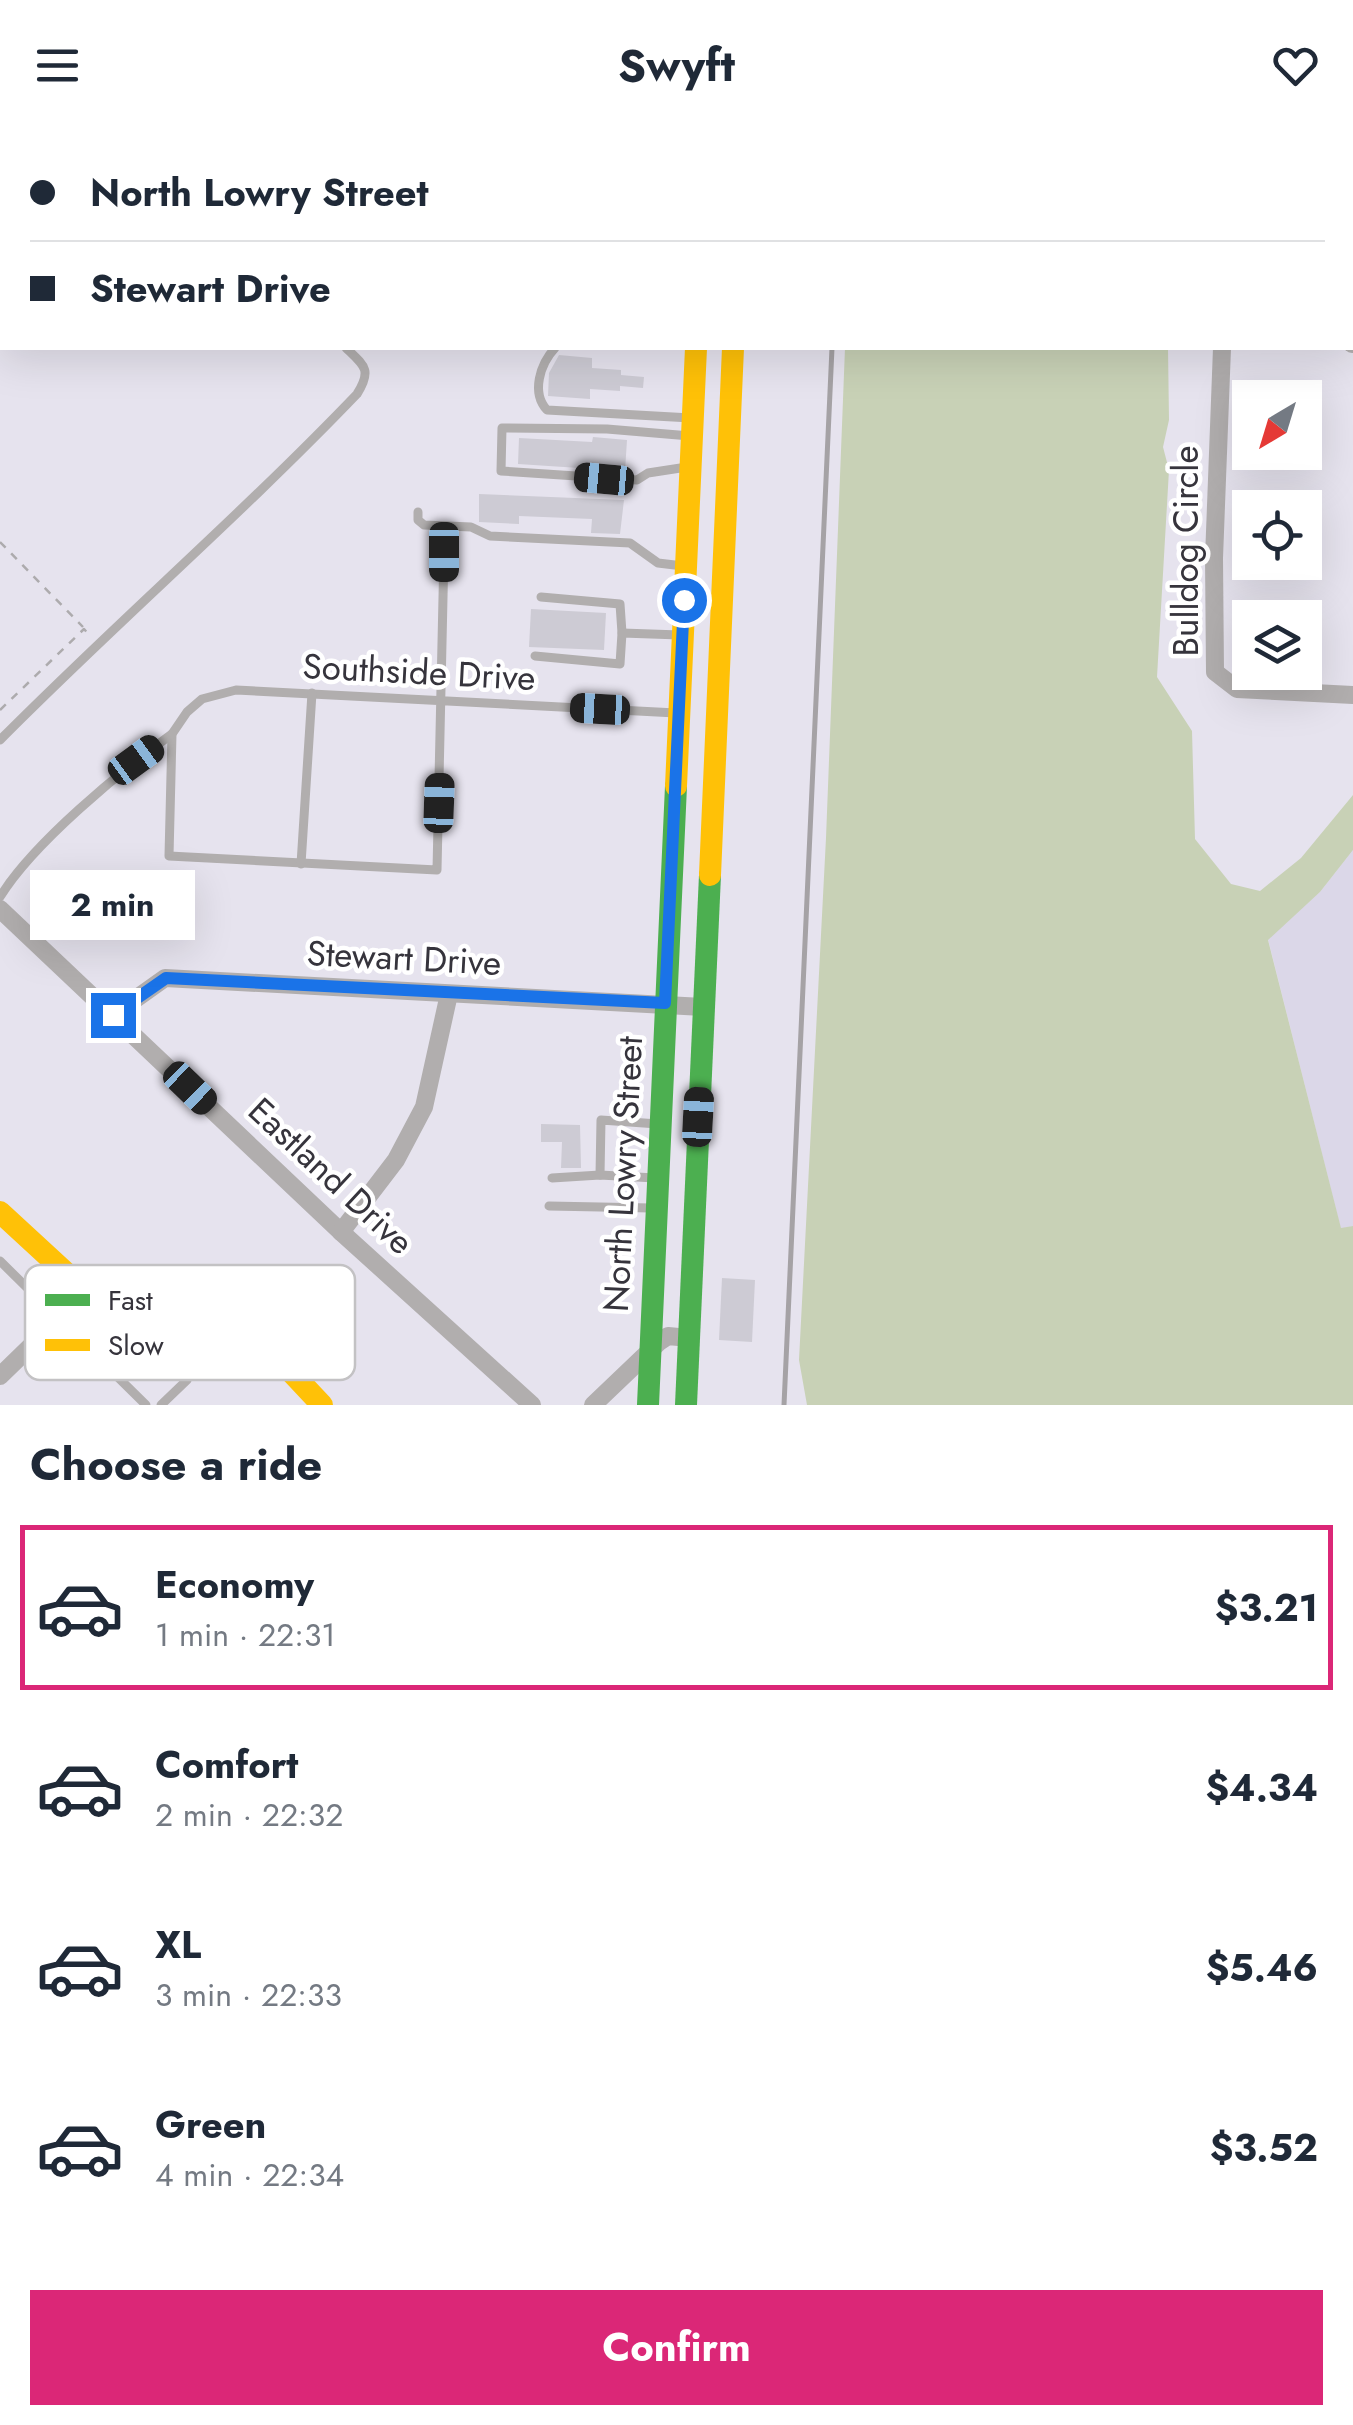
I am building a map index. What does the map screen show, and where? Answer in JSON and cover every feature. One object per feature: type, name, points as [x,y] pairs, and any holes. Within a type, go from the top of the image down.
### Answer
[{"type":"main road","name":"North Lowry Street","points":[[648,1405],[696,350]]},
{"type":"main road","points":[[686,1405],[733,350]]},
{"type":"main road","points":[[690,466],[728,469]]},
{"type":"main road","points":[[0,1212],[57,1265]]},
{"type":"main road","points":[[298,1380],[322,1405]]},
{"type":"street","name":"Bulldog Circle","points":[[1222,350],[1214,558],[1215,672],[1237,689],[1353,695]]},
{"type":"street","name":"Eastland Drive","points":[[0,909],[341,1232],[532,1405]]},
{"type":"street","name":"Stewart Drive","points":[[113,1015],[166,978],[704,1006]]},
{"type":"street","points":[[341,1232],[396,1160],[424,1107],[449,994]]},
{"type":"street","points":[[592,1405],[668,1336],[689,1338]]},
{"type":"street","points":[[0,1376],[25,1351]]},
{"type":"lane","points":[[0,740],[96,642],[154,593],[357,394],[366,380],[364,365],[348,350]]},
{"type":"lane","points":[[553,350],[540,370],[539,392],[547,410],[693,427]]},
{"type":"lane","points":[[690,466],[648,473],[638,480],[502,471],[502,428],[693,427]]},
{"type":"lane","points":[[418,512],[418,520],[424,525],[471,527],[490,536],[630,543],[658,563],[686,566]]},
{"type":"lane","points":[[172,734],[169,856],[437,870],[444,552]]},
{"type":"lane","points":[[535,656],[620,664],[620,604],[541,598]]},
{"type":"lane","points":[[622,633],[683,635]]},
{"type":"lane","name":"Southside Drive","points":[[0,897],[41,847],[136,760],[172,734],[202,699],[236,690],[679,713]]},
{"type":"lane","points":[[301,864],[312,693]]},
{"type":"lane","points":[[600,1175],[601,1120],[660,1124]]},
{"type":"lane","points":[[552,1178],[600,1175],[658,1179]]},
{"type":"lane","points":[[549,1206],[656,1208]]},
{"type":"lane","points":[[0,1261],[25,1285]]},
{"type":"lane","points":[[121,1380],[146,1405]]},
{"type":"lane","points":[[161,1405],[187,1380]]},
{"type":"path","points":[[0,542],[96,642]]},
{"type":"path","points":[[0,710],[84,628]]},
{"type":"shaded area","points":[[1353,850],[1353,1226],[1341,1229],[1268,939],[1320,892]]},
{"type":"green space","points":[[845,350],[1168,350],[1169,420],[1163,447],[1169,470],[1157,677],[1192,731],[1195,839],[1231,884],[1260,891],[1301,858],[1353,795],[1353,850],[1320,892],[1268,940],[1341,1228],[1353,1226],[1353,1405],[807,1405],[799,1360],[826,838]]},
{"type":"building","points":[[559,355],[592,358],[592,368],[644,377],[643,388],[590,389],[590,399],[548,396],[549,373]]},
{"type":"building","points":[[593,437],[627,440],[625,471],[518,464],[519,438],[592,442]]},
{"type":"building","points":[[479,494],[624,500],[620,534],[591,533],[592,519],[519,516],[519,524],[479,522]]},
{"type":"building","points":[[531,609],[606,613],[604,650],[529,647]]},
{"type":"building","points":[[541,1124],[580,1125],[581,1168],[561,1168],[562,1142],[541,1142]]},
{"type":"building","points":[[722,1278],[755,1280],[752,1342],[719,1340]]},
{"type":"railway","points":[[784,1405],[832,350]]},
{"type":"traffic: fast","points":[[648,1405],[676,786]]},
{"type":"traffic: fast","points":[[686,1405],[710,875]]},
{"type":"traffic: slow","points":[[676,786],[696,350]]},
{"type":"traffic: slow","points":[[710,875],[733,350]]},
{"type":"traffic: slow","points":[[0,1212],[57,1265]]},
{"type":"traffic: slow","points":[[299,1380],[322,1405]]},
{"type":"route","points":[[113,1015],[166,978],[665,1003],[684,600]]}]
